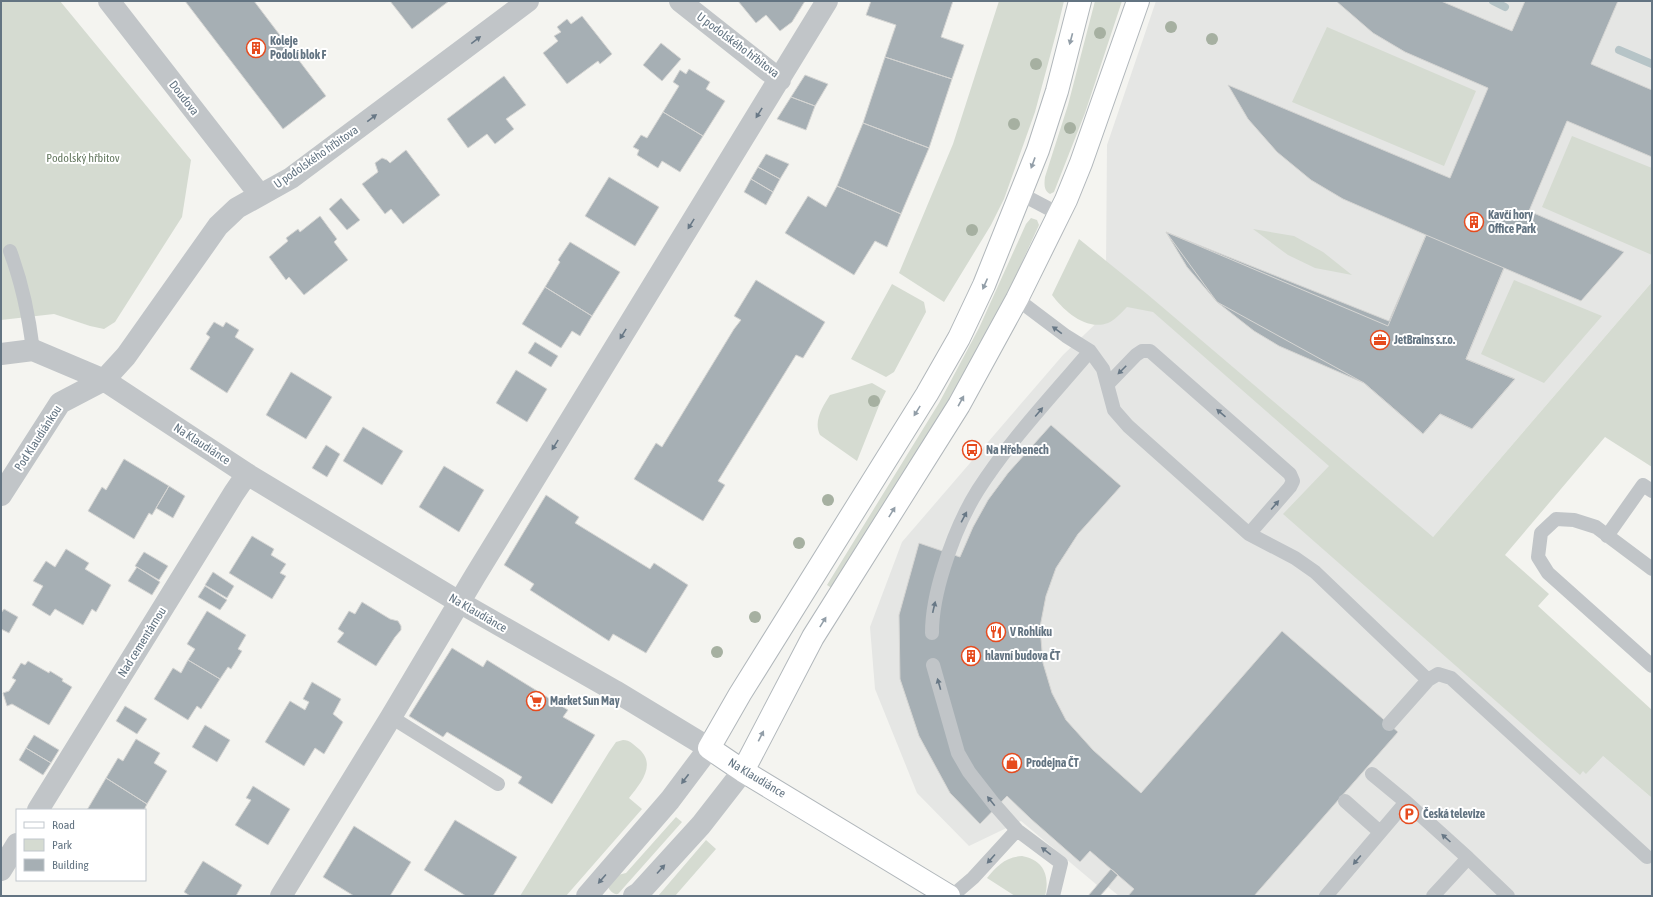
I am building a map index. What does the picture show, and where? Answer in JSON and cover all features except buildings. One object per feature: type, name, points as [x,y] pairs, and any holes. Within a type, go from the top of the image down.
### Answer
[{"type":"street","name":"Doudova","points":[[109,1],[260,196]]},
{"type":"street","name":"U podolského hřbitova","points":[[104,380],[126,356],[218,226],[237,208],[291,178],[528,1]]},
{"type":"street","name":"U podolského hřbitova","points":[[680,1],[780,80],[827,1]]},
{"type":"street","points":[[587,896],[670,800],[709,748],[740,694],[927,394],[959,338],[984,285],[1022,194],[1038,150],[1057,91],[1080,1]]},
{"type":"street","points":[[636,895],[702,825],[743,771],[813,637],[958,405],[1017,299],[1059,214],[1081,162],[1138,1]]},
{"type":"street","points":[[281,896],[391,717],[459,602],[780,80]]},
{"type":"street","points":[[1,354],[33,350]]},
{"type":"street","name":"Na Klaudiánce","points":[[33,350],[104,380],[247,474],[459,602],[615,691],[709,748],[927,890],[949,896]]},
{"type":"street","name":"Pod Klaudiánkou","points":[[1,495],[60,403],[104,380]]},
{"type":"street","name":"Nad cementárnou","points":[[39,809],[247,474]]},
{"type":"street","points":[[1,870],[16,846]]},
{"type":"lane","points":[[1022,194],[1059,214]]},
{"type":"lane","points":[[10,251],[30,322],[33,350]]},
{"type":"lane","points":[[1017,299],[1066,336],[1090,351],[1103,369],[1112,404],[1118,415],[1249,534],[1294,558],[1315,572],[1428,680]]},
{"type":"lane","points":[[932,633],[932,613],[948,553],[959,525],[977,491],[1000,458],[1090,351]]},
{"type":"lane","points":[[1108,384],[1136,355],[1142,351],[1150,351],[1290,474],[1293,481],[1290,486],[1249,534]]},
{"type":"lane","points":[[1607,536],[1643,485],[1652,491]]},
{"type":"lane","points":[[1652,569],[1596,527],[1574,520],[1556,519],[1541,532],[1538,557],[1548,574],[1652,666]]},
{"type":"lane","points":[[933,664],[958,752],[969,772],[1017,830],[1061,863],[1053,896]]},
{"type":"lane","points":[[1389,724],[1428,680],[1438,674],[1451,678],[1647,857]]},
{"type":"lane","points":[[391,717],[498,784]]},
{"type":"lane","points":[[1372,774],[1406,802],[1508,896]]},
{"type":"lane","points":[[1346,801],[1380,832]]},
{"type":"lane","points":[[1326,896],[1406,802]]},
{"type":"lane","points":[[952,896],[974,878],[1017,830]]},
{"type":"lane","points":[[1433,896],[1468,858]]},
{"type":"shaded area","points":[[1156,1],[1652,1],[1652,282],[1433,537],[1603,756],[1652,798],[1652,896],[1119,896],[1108,887],[1097,885],[1021,821],[969,846],[917,793],[875,689],[870,627],[902,542],[1063,355],[1130,291],[1106,269],[1107,145]]},
{"type":"green space","name":"Podolský hřbitov","points":[[1,1],[60,1],[191,160],[182,217],[115,322],[104,329],[54,314],[1,320]]},
{"type":"green space","points":[[999,1],[1064,1],[1035,112],[1004,199],[991,225],[944,302],[899,273],[953,144]]},
{"type":"green space","points":[[1095,1],[1122,1],[1085,113],[1054,192],[1050,194],[1045,187],[1045,177],[1068,105]]},
{"type":"green space","points":[[1327,27],[1476,91],[1444,166],[1292,102]]},
{"type":"green space","points":[[1572,136],[1652,168],[1652,255],[1542,207]]},
{"type":"green space","points":[[1031,218],[1037,220],[1039,225],[1012,284],[951,397],[833,589],[827,585],[939,403],[979,328],[1026,224]]},
{"type":"green space","points":[[1253,229],[1294,236],[1323,252],[1352,275],[1315,268],[1288,255]]},
{"type":"green space","points":[[1079,239],[1147,294],[1433,537],[1652,282],[1652,467],[1605,437],[1505,555],[1549,594],[1538,606],[1652,710],[1652,798],[1603,756],[1586,774],[1583,771],[1580,775],[1283,514],[1329,466],[1153,312],[1127,307],[1111,322],[1100,325],[1084,322],[1069,313],[1052,295]]},
{"type":"green space","points":[[1514,280],[1602,316],[1544,383],[1481,354]]},
{"type":"green space","points":[[892,284],[924,302],[926,312],[894,372],[886,377],[851,359]]},
{"type":"green space","points":[[872,383],[886,391],[857,461],[820,435],[818,430],[818,419],[830,395]]},
{"type":"green space","points":[[623,740],[630,742],[639,749],[647,761],[647,768],[642,781],[629,798],[642,809],[566,896],[520,896],[609,752],[616,742]]},
{"type":"green space","points":[[676,817],[682,822],[618,894],[612,892],[608,887],[618,875],[626,873]]},
{"type":"green space","points":[[706,840],[716,849],[675,896],[658,896]]},
{"type":"green space","points":[[1022,856],[1036,861],[1044,870],[1047,882],[1045,896],[1015,896],[987,878],[1006,860]]},
{"type":"waterway","points":[[1493,1],[1505,7]]},
{"type":"waterway","points":[[1619,50],[1652,64]]},
{"type":"place","name":"Koleje Podolí blok F","points":[[256,48]]},
{"type":"place","name":"Kavčí hory Office Park","points":[[1474,222]]},
{"type":"place","name":"JetBrains s.r.o.","points":[[1380,340]]},
{"type":"place","name":"Na Hřebenech","points":[[972,450]]},
{"type":"place","name":"V Rohlíku","points":[[996,632]]},
{"type":"place","name":"hlavní budova ČT","points":[[971,656]]},
{"type":"place","name":"Market Sun May","points":[[536,701]]},
{"type":"place","name":"Prodejna ČT","points":[[1012,763]]},
{"type":"place","name":"Česká televize","points":[[1409,814]]}]
